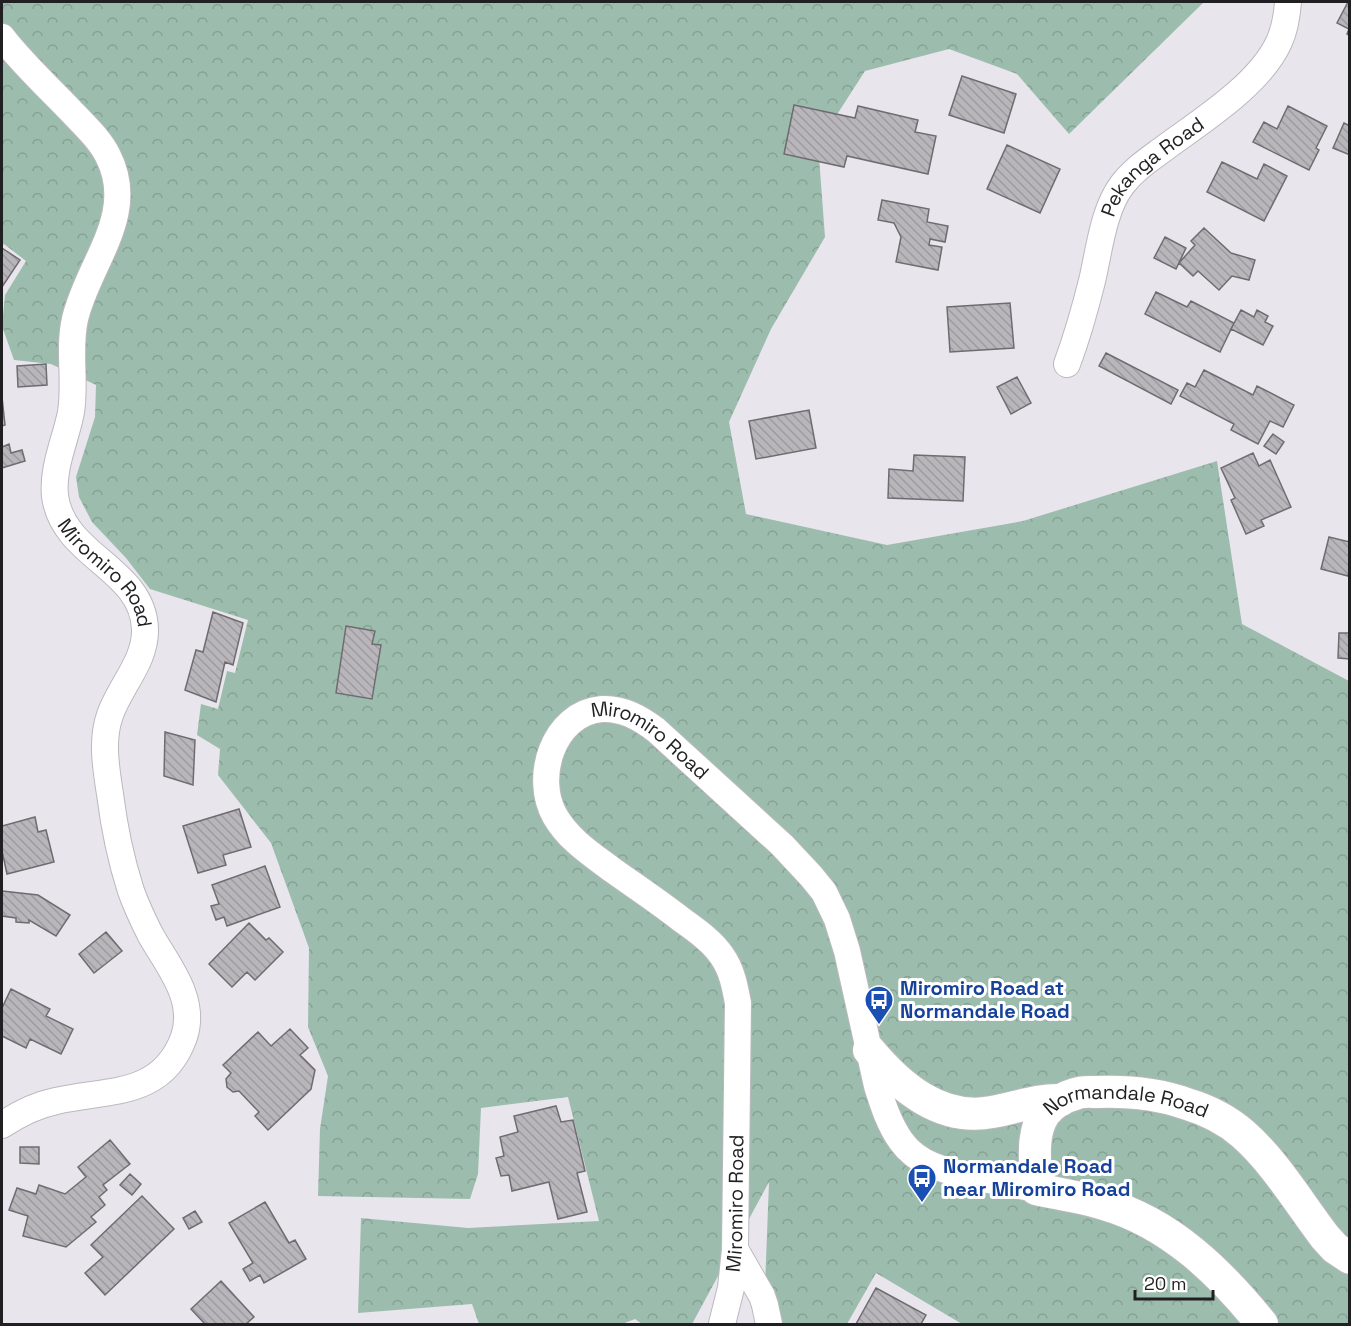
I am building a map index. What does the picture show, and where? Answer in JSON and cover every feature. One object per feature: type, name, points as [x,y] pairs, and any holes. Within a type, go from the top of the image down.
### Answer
[{"type":"street","name":"Pekanga Road","points":[[1067,364],[1089,292],[1108,214],[1119,188],[1139,166],[1219,108],[1261,69],[1280,41],[1285,27],[1288,2]]},
{"type":"street","name":"Miromiro Road","points":[[2,37],[101,144],[117,179],[118,195],[112,228],[85,290],[75,320],[72,342],[74,387],[72,408],[57,466],[55,494],[67,528],[86,549],[131,590],[139,603],[143,616],[144,638],[141,651],[109,717],[106,732],[106,768],[116,830],[132,892],[151,936],[181,987],[187,1018],[186,1032],[177,1053],[166,1069],[151,1080],[113,1092],[56,1101],[38,1107],[2,1125]]},
{"type":"street","name":"Miromiro Road","points":[[722,1324],[731,1288],[735,1249],[738,1003],[736,991],[731,973],[721,954],[709,942],[680,918],[593,856],[561,825],[550,806],[546,793],[546,776],[555,742],[563,730],[587,713],[603,709],[620,711],[634,715],[656,730],[782,845],[824,892],[837,919],[850,961],[877,1086],[887,1115],[901,1141],[909,1150],[922,1160],[945,1170],[1003,1184],[1036,1189]]},
{"type":"street","points":[[869,1050],[898,1081],[912,1092],[928,1103],[949,1111],[982,1114],[1045,1101],[1061,1100]]},
{"type":"street","name":"Normandale Road","points":[[1036,1189],[1037,1131],[1044,1114],[1050,1107],[1076,1093],[1111,1091],[1162,1096],[1207,1111],[1242,1132],[1260,1150],[1325,1237],[1335,1248],[1350,1258]]},
{"type":"street","points":[[1036,1189],[1104,1204],[1153,1224],[1197,1255],[1220,1276],[1262,1324]]},
{"type":"street","points":[[735,1249],[762,1296],[769,1324]]},
{"type":"green space","points":[[2,2],[1204,2],[1069,134],[1017,74],[949,49],[865,71],[818,144],[825,237],[771,329],[729,422],[746,514],[887,545],[1023,521],[1217,461],[1242,624],[1349,681],[1349,1324],[962,1324],[876,1273],[847,1324],[779,1324],[765,1287],[769,1182],[692,1324],[642,1324],[635,1319],[622,1324],[479,1324],[472,1304],[358,1313],[361,1218],[468,1228],[599,1221],[568,1097],[481,1108],[478,1174],[470,1199],[318,1196],[320,1129],[328,1076],[308,1027],[309,948],[271,843],[218,775],[220,749],[197,735],[201,704],[218,709],[227,671],[235,673],[248,620],[150,589],[126,558],[92,522],[79,497],[76,477],[95,417],[96,385],[51,364],[14,360],[2,326],[5,295],[26,261],[4,244],[2,246]]},
{"type":"building","points":[[1350,2],[1350,36],[1347,34],[1349,29],[1337,23]]},
{"type":"building","points":[[962,76],[1016,94],[1004,133],[949,115]]},
{"type":"building","points":[[794,105],[855,118],[858,106],[918,120],[915,132],[936,136],[928,174],[847,156],[844,167],[784,154]]},
{"type":"building","points":[[1288,106],[1327,126],[1316,148],[1319,150],[1309,170],[1253,142],[1264,122],[1277,129]]},
{"type":"building","points":[[1344,123],[1350,126],[1350,155],[1333,148]]},
{"type":"building","points":[[1007,145],[1060,169],[1040,213],[987,189]]},
{"type":"building","points":[[1222,162],[1257,179],[1264,164],[1287,176],[1264,221],[1207,192]]},
{"type":"building","points":[[882,200],[929,209],[927,222],[948,226],[945,242],[930,239],[929,245],[942,247],[938,270],[896,262],[901,237],[894,223],[878,220]]},
{"type":"building","points":[[1204,228],[1231,253],[1255,260],[1249,280],[1232,276],[1219,290],[1198,271],[1193,276],[1179,263],[1195,245],[1191,241]]},
{"type":"building","points":[[1165,237],[1186,248],[1176,269],[1154,258]]},
{"type":"building","points":[[2,248],[20,260],[2,287]]},
{"type":"building","points":[[1156,292],[1187,307],[1191,301],[1234,323],[1220,352],[1145,314]]},
{"type":"building","points":[[1010,303],[1014,348],[950,352],[947,307]]},
{"type":"building","points":[[1241,310],[1254,317],[1257,310],[1268,316],[1265,322],[1273,326],[1263,345],[1231,329]]},
{"type":"building","points":[[1106,353],[1178,390],[1171,404],[1099,366]]},
{"type":"building","points":[[46,364],[47,385],[18,387],[17,366]]},
{"type":"building","points":[[1204,370],[1253,395],[1257,386],[1294,405],[1283,427],[1270,421],[1258,444],[1231,430],[1234,424],[1180,396],[1187,383],[1195,387]]},
{"type":"building","points":[[1017,377],[1031,403],[1011,414],[997,387]]},
{"type":"building","points":[[2,397],[5,425],[2,426]]},
{"type":"building","points":[[809,410],[816,448],[756,459],[749,421]]},
{"type":"building","points":[[1273,434],[1284,442],[1276,454],[1264,446]]},
{"type":"building","points":[[9,444],[11,453],[22,450],[25,461],[2,468],[2,447]]},
{"type":"building","points":[[1253,453],[1259,466],[1270,460],[1291,507],[1261,520],[1264,526],[1246,534],[1231,500],[1235,498],[1221,468]]},
{"type":"building","points":[[914,455],[965,457],[963,501],[888,498],[889,469],[913,471]]},
{"type":"building","points":[[1329,537],[1350,542],[1348,576],[1321,569]]},
{"type":"building","points":[[213,612],[243,623],[233,665],[225,662],[216,702],[185,690],[196,650],[203,652]]},
{"type":"building","points":[[346,626],[375,631],[372,644],[381,645],[372,699],[336,693]]},
{"type":"building","points":[[1339,633],[1350,633],[1350,659],[1338,658]]},
{"type":"building","points":[[165,732],[195,740],[193,785],[164,776]]},
{"type":"building","points":[[239,809],[251,847],[223,855],[226,865],[198,873],[183,826]]},
{"type":"building","points":[[35,817],[38,832],[46,830],[54,862],[7,874],[2,851],[2,826]]},
{"type":"building","points":[[265,866],[280,907],[227,926],[224,917],[216,920],[211,906],[219,904],[212,885]]},
{"type":"building","points":[[2,891],[38,895],[70,915],[56,936],[29,920],[29,923],[16,922],[16,918],[2,916]]},
{"type":"building","points":[[249,923],[266,940],[269,938],[283,952],[255,980],[247,972],[232,987],[209,964]]},
{"type":"building","points":[[106,932],[122,951],[94,973],[79,954]]},
{"type":"building","points":[[11,989],[50,1009],[46,1016],[73,1029],[61,1054],[30,1039],[26,1048],[2,1036],[2,1008]]},
{"type":"building","points":[[290,1029],[308,1048],[300,1055],[315,1070],[311,1089],[268,1130],[255,1116],[259,1112],[239,1091],[233,1092],[227,1087],[226,1079],[231,1073],[223,1065],[258,1032],[271,1046]]},
{"type":"building","points":[[556,1106],[561,1122],[573,1120],[585,1171],[577,1173],[587,1212],[558,1219],[549,1182],[512,1191],[509,1175],[501,1176],[496,1158],[504,1156],[500,1137],[518,1132],[514,1116]]},
{"type":"building","points":[[110,1140],[130,1164],[103,1185],[107,1190],[99,1197],[105,1205],[91,1217],[96,1222],[66,1247],[23,1236],[28,1216],[9,1210],[17,1188],[36,1194],[39,1185],[65,1194],[86,1177],[78,1167]]},
{"type":"building","points":[[20,1147],[39,1147],[39,1164],[20,1163]]},
{"type":"building","points":[[130,1174],[141,1184],[132,1195],[120,1185]]},
{"type":"building","points":[[142,1196],[174,1229],[105,1295],[85,1273],[103,1257],[91,1245]]},
{"type":"building","points":[[265,1202],[289,1243],[295,1240],[306,1259],[264,1283],[260,1275],[250,1281],[243,1269],[253,1263],[229,1223]]},
{"type":"building","points":[[195,1211],[202,1222],[189,1229],[183,1218]]},
{"type":"building","points":[[221,1281],[254,1317],[246,1324],[205,1324],[191,1309]]},
{"type":"building","points":[[876,1288],[926,1315],[921,1324],[856,1324]]},
{"type":"place","name":"Miromiro Road at Normandale Road","points":[[879,1026]]},
{"type":"place","name":"Normandale Road near Miromiro Road","points":[[922,1204]]}]
